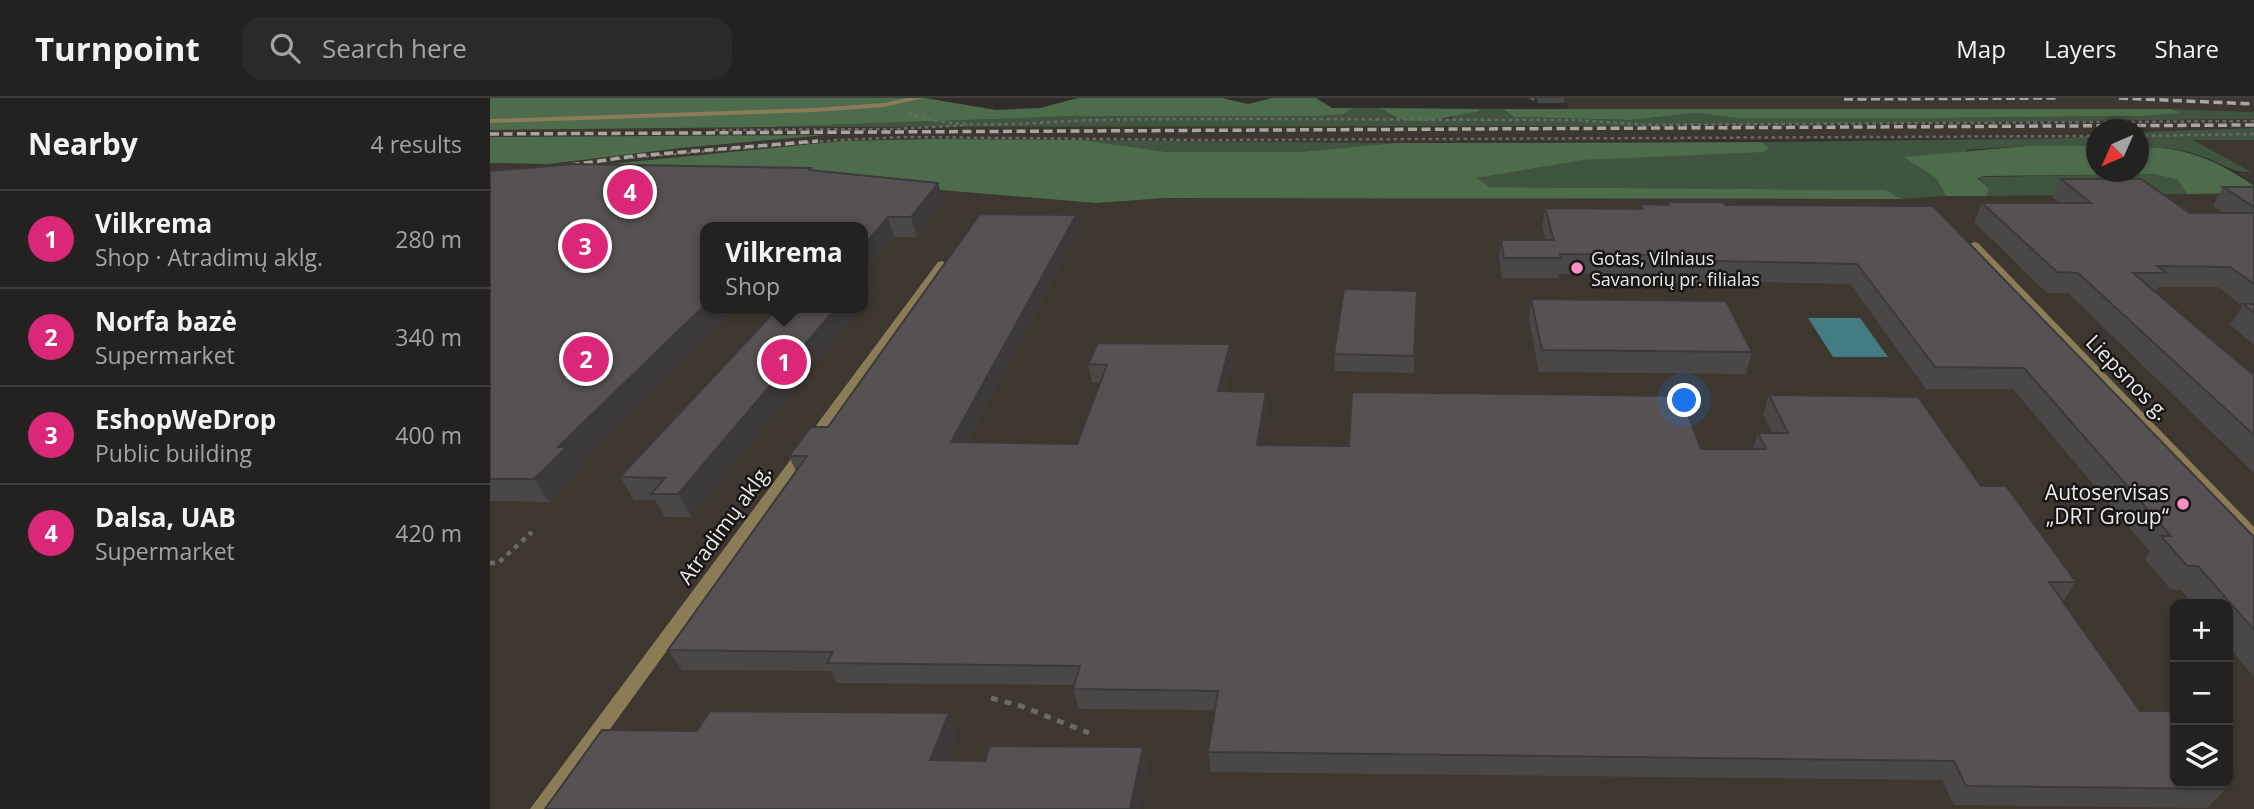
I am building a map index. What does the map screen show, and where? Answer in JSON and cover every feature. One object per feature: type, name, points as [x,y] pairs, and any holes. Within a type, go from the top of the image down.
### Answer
[{"type":"street","points":[[490,121],[625,118],[884,105],[919,98]]},
{"type":"street","name":"Liepsnos g.","points":[[1973,245],[2254,536]]},
{"type":"street","name":"Atradimų aklg.","points":[[540,809],[942,264]]},
{"type":"path","points":[[1531,98],[1537,102]]},
{"type":"path","points":[[884,105],[926,121],[986,123],[1097,120],[1573,120],[1652,125],[2254,121]]},
{"type":"path","points":[[713,130],[920,129],[986,123]]},
{"type":"path","points":[[2149,135],[2254,134]]},
{"type":"path","points":[[580,166],[618,159],[838,140],[906,137],[1224,141],[2086,136]]},
{"type":"path","points":[[490,564],[498,564],[532,532]]},
{"type":"path","points":[[991,698],[1021,706],[1088,733]]},
{"type":"shaded area","points":[[1563,98],[2254,98],[2254,112],[2172,109],[1569,109]]},
{"type":"shaded area","points":[[2254,119],[2254,128],[2149,132],[2149,120]]},
{"type":"shaded area","points":[[2086,121],[2086,136],[2066,138],[1394,143],[930,139],[842,141],[594,166],[832,181],[1096,203],[1166,198],[1902,199],[1946,196],[2254,193],[2254,809],[490,809],[490,163],[549,164],[681,148],[816,136],[490,137],[490,130],[676,127],[1627,126]]},
{"type":"shaded area","points":[[2191,140],[2254,140],[2254,186],[2237,173],[2249,172]]},
{"type":"green space","points":[[490,98],[925,98],[996,110],[1040,108],[1078,98],[1222,98],[1248,104],[1272,98],[1316,98],[1332,108],[1353,108],[1344,114],[1321,116],[1078,116],[768,127],[490,130]]},
{"type":"green space","points":[[1353,108],[1380,108],[1393,117],[1420,120],[1450,119],[1458,113],[1502,109],[1514,117],[1631,120],[1696,113],[1736,118],[1938,118],[2144,116],[2180,113],[2172,109],[2254,112],[2254,119],[1627,126],[768,127],[1078,116],[1344,114]]},
{"type":"green space","points":[[1380,108],[1481,109],[1478,112],[1416,121],[1395,117]]},
{"type":"green space","points":[[1502,109],[2172,109],[2181,113],[2144,116],[1736,118],[1696,113],[1631,120],[1514,117]]},
{"type":"green space","points":[[2254,128],[2254,140],[2193,140],[2251,172],[2232,169],[2188,152],[2149,147],[2149,132]]},
{"type":"green space","points":[[826,135],[681,148],[549,164],[490,163],[490,137]]},
{"type":"green space","points":[[2086,136],[2086,146],[1967,150],[1936,178],[1946,196],[1902,199],[1886,190],[1489,187],[1476,178],[1584,160],[1768,148],[1762,142]]},
{"type":"green space","points":[[1082,140],[1394,143],[1299,152],[1168,152]]},
{"type":"green space","points":[[1082,140],[1168,152],[1299,152],[1394,143],[1762,142],[1769,148],[1763,152],[1584,160],[1477,178],[1489,187],[1886,190],[1902,199],[1166,198],[1096,203],[832,181],[589,166],[842,141]]},
{"type":"green space","points":[[2026,146],[2086,146],[2086,175],[1984,176],[1977,178],[1989,188],[1987,196],[1946,196],[1936,178],[1904,157]]},
{"type":"green space","points":[[2149,148],[2171,149],[2213,162],[2254,186],[2254,193],[2187,194],[2178,180],[2149,174]]},
{"type":"green space","points":[[2149,174],[2178,180],[2187,194],[1987,196],[1989,188],[1977,177],[2086,175],[2086,182],[2149,182]]},
{"type":"water","points":[[1808,318],[1860,318],[1888,357],[1833,357]]},
{"type":"building","points":[[573,164],[811,168],[809,170],[938,183],[911,217],[888,217],[868,240],[868,222],[700,222],[700,310],[558,447],[567,447],[534,479],[490,479],[490,171]]},
{"type":"building","points":[[2061,179],[2086,179],[2086,182],[2145,182],[2190,213],[2254,213],[2254,284],[2230,267],[2157,266],[2166,273],[2133,273],[2254,373],[2254,435],[2078,273],[2057,272],[1982,203],[2091,203]]},
{"type":"building","points":[[2223,187],[2254,187],[2254,207]]},
{"type":"building","points":[[1668,202],[1723,202],[1725,205],[1933,206],[2254,537],[2254,630],[2233,606],[2233,599],[2227,599],[2198,566],[2187,566],[2161,536],[2171,536],[2024,368],[1935,367],[1857,264],[1715,261],[1716,263],[1669,263],[1665,255],[1560,254],[1561,258],[1504,258],[1501,240],[1554,240],[1545,208],[1643,209],[1641,204],[1669,205]]},
{"type":"building","points":[[980,214],[1076,215],[951,442],[1077,444],[1107,365],[1088,364],[1098,343],[1230,344],[1218,391],[1266,392],[1257,445],[1349,446],[1352,392],[1681,396],[1701,449],[1766,449],[1758,433],[1788,433],[1769,395],[1918,397],[1981,486],[2006,486],[2076,582],[2049,582],[2140,711],[2170,712],[2170,788],[2226,789],[1966,786],[1954,761],[1208,752],[1218,691],[1073,689],[1080,666],[827,663],[833,652],[668,650],[807,456],[789,456],[811,427],[828,427]]},
{"type":"building","points":[[1344,289],[1417,291],[1414,356],[1334,354]]},
{"type":"building","points":[[1531,299],[1726,301],[1752,352],[1542,350]]},
{"type":"building","points":[[2243,304],[2254,304],[2254,313]]},
{"type":"building","points":[[773,313],[832,313],[678,494],[651,494],[665,478],[620,477]]},
{"type":"building","points":[[710,711],[949,713],[930,760],[985,761],[990,746],[1143,747],[1130,809],[545,809],[602,730],[697,731]]},
{"type":"railway","points":[[1844,99],[2060,98]]},
{"type":"railway","points":[[2119,98],[2254,104]]},
{"type":"railway","points":[[490,134],[2254,125]]},
{"type":"railway","points":[[557,167],[634,156],[818,141]]},
{"type":"place","name":"Dalsa, UAB","points":[[630,192]]},
{"type":"place","name":"EshopWeDrop","points":[[585,246]]},
{"type":"place","name":"Gotas, Vilniaus Savanorių pr. filialas","points":[[1577,268]]},
{"type":"place","name":"Norfa bazė","points":[[586,359]]},
{"type":"place","name":"Vilkrema","points":[[784,362]]},
{"type":"place","name":"Autoservisas „DRT Group“","points":[[2183,504]]}]
